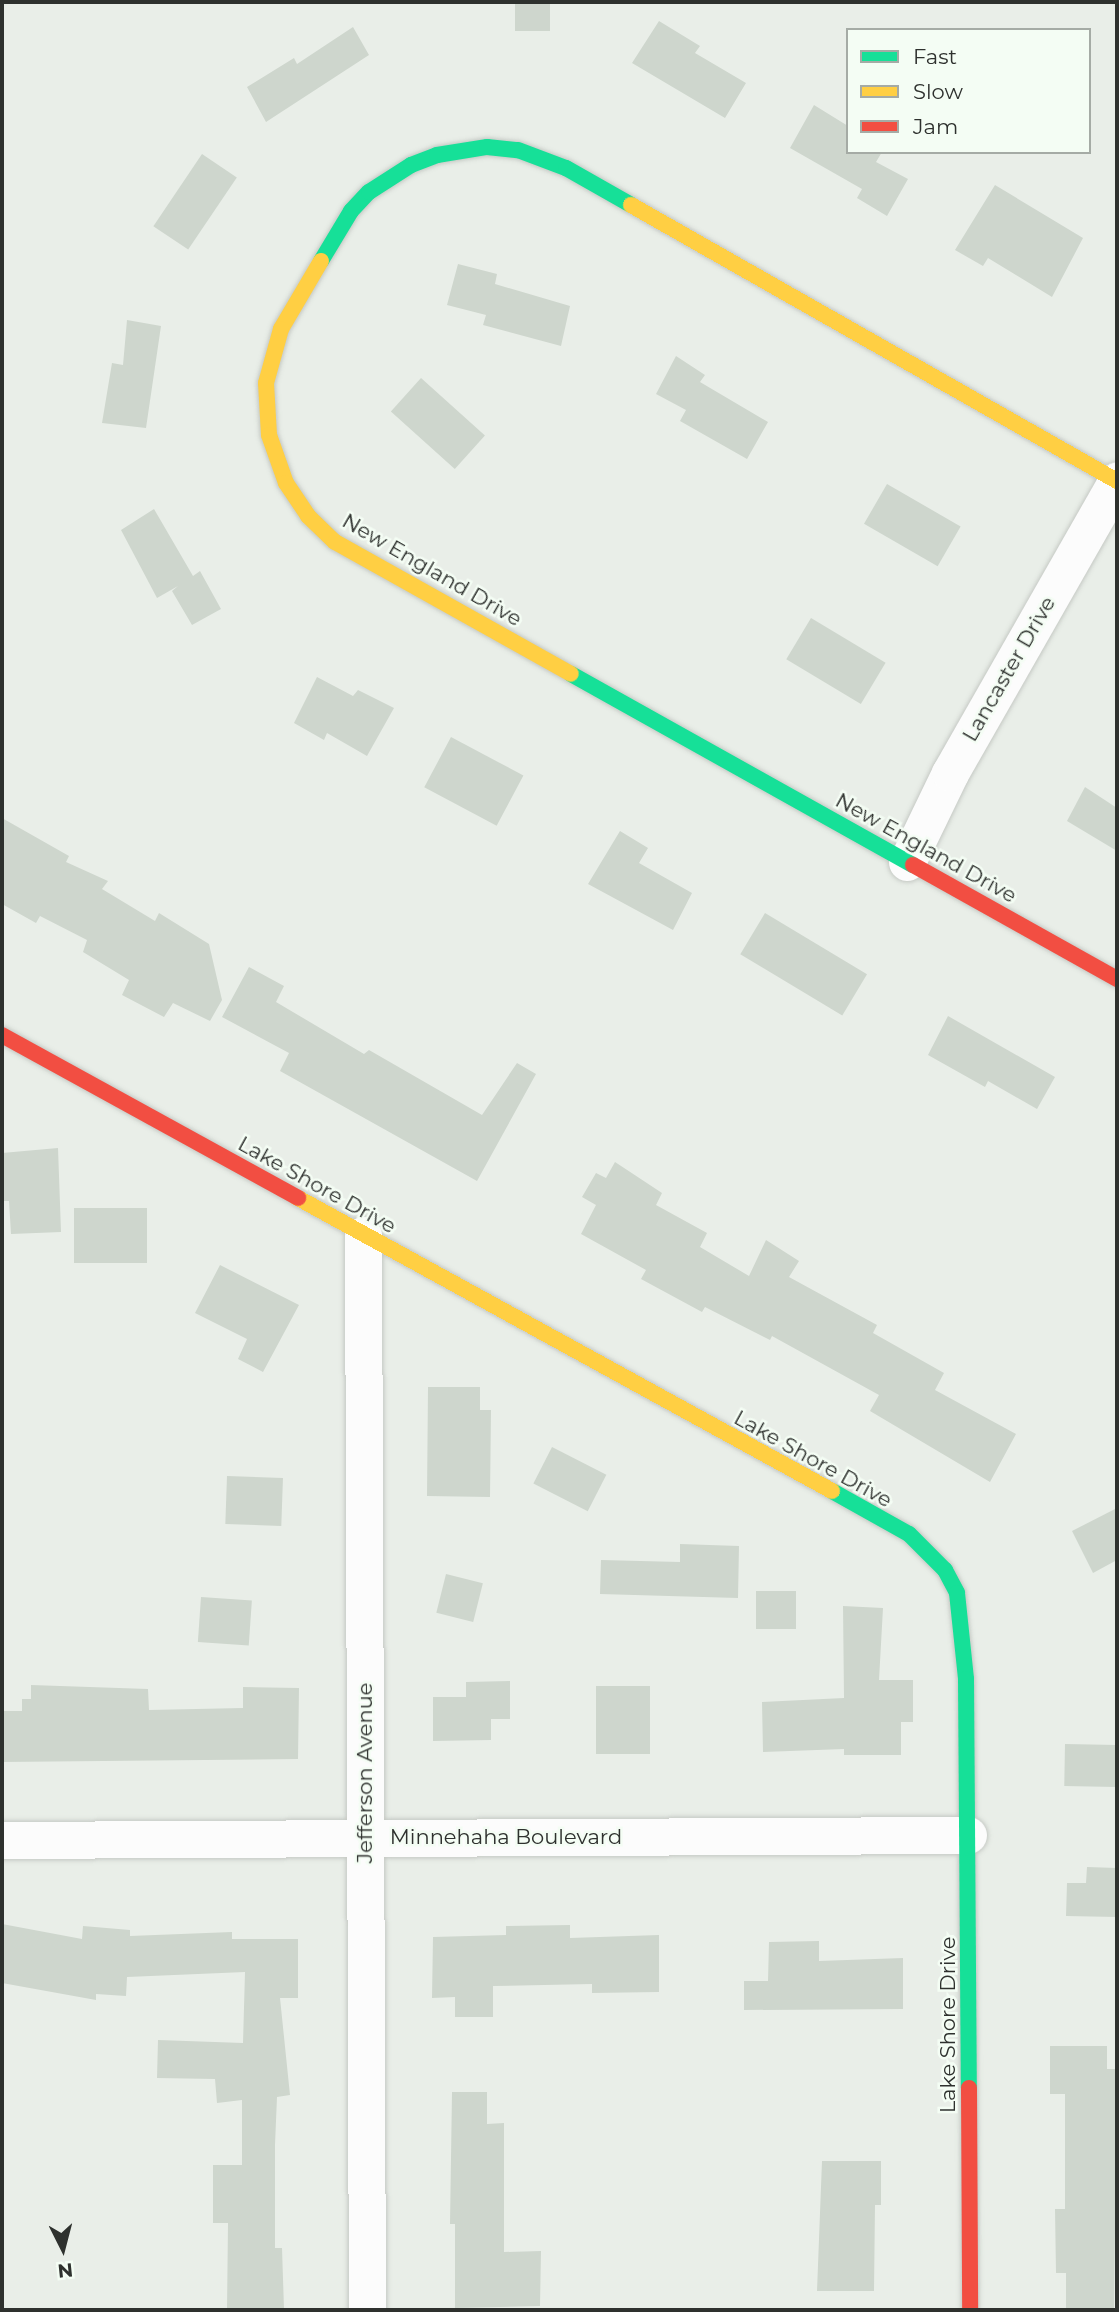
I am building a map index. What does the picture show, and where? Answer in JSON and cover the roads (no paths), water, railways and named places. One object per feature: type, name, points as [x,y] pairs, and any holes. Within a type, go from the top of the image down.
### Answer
[{"type":"street","name":"New England Drive","points":[[1117,481],[566,168],[518,150],[487,147],[437,155],[379,185],[351,211],[281,329],[266,383],[269,435],[286,483],[308,516],[335,542],[1117,979]]},
{"type":"street","name":"Lancaster Drive","points":[[907,862],[950,773],[1117,481]]},
{"type":"street","name":"Lake Shore Drive","points":[[2,1035],[909,1534],[929,1550],[957,1593],[966,1679],[970,2310]]},
{"type":"street","name":"Jefferson Avenue","points":[[363,1235],[367,2310]]},
{"type":"street","name":"Minnehaha Boulevard","points":[[2,1840],[968,1835]]}]
